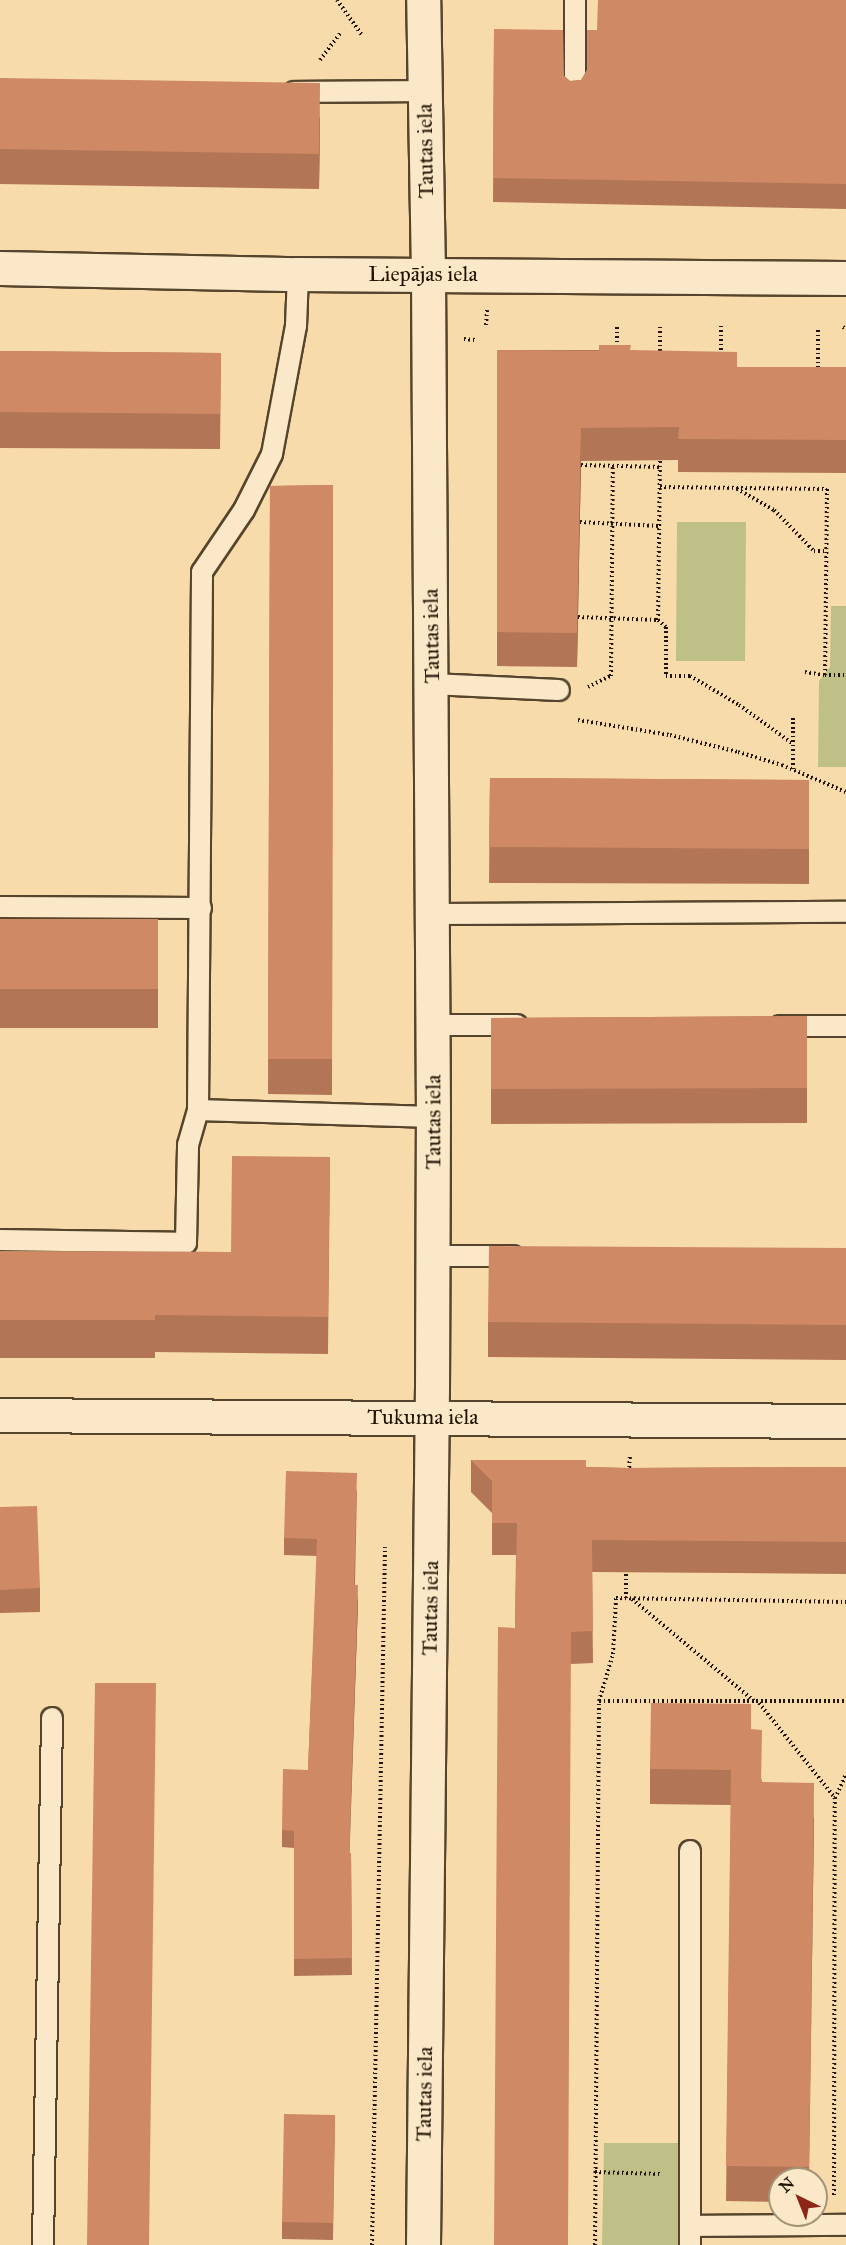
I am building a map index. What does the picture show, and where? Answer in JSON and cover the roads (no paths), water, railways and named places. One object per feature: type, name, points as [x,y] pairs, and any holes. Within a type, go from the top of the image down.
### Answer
[{"type":"street","name":"Tautas iela","points":[[423,0],[428,274],[433,1117],[423,2245]]},
{"type":"street","name":"Liepājas iela","points":[[0,268],[298,274],[846,278]]},
{"type":"street","name":"Tukuma iela","points":[[0,1415],[432,1419],[477,1416],[846,1421]]},
{"type":"lane","points":[[575,95],[576,0]]},
{"type":"lane","points":[[273,92],[423,91]]},
{"type":"lane","points":[[0,1240],[186,1243],[188,1145],[198,1110],[202,572],[244,510],[272,454],[296,326],[298,274]]},
{"type":"lane","points":[[431,684],[559,690]]},
{"type":"lane","points":[[0,908],[201,908]]},
{"type":"lane","points":[[432,914],[846,912]]},
{"type":"lane","points":[[432,1025],[535,1025]]},
{"type":"lane","points":[[762,1026],[846,1026]]},
{"type":"lane","points":[[198,1110],[433,1117]]},
{"type":"lane","points":[[433,1256],[535,1256]]},
{"type":"lane","points":[[43,2245],[52,1718]]},
{"type":"lane","points":[[690,1851],[690,2236],[840,2225]]}]
